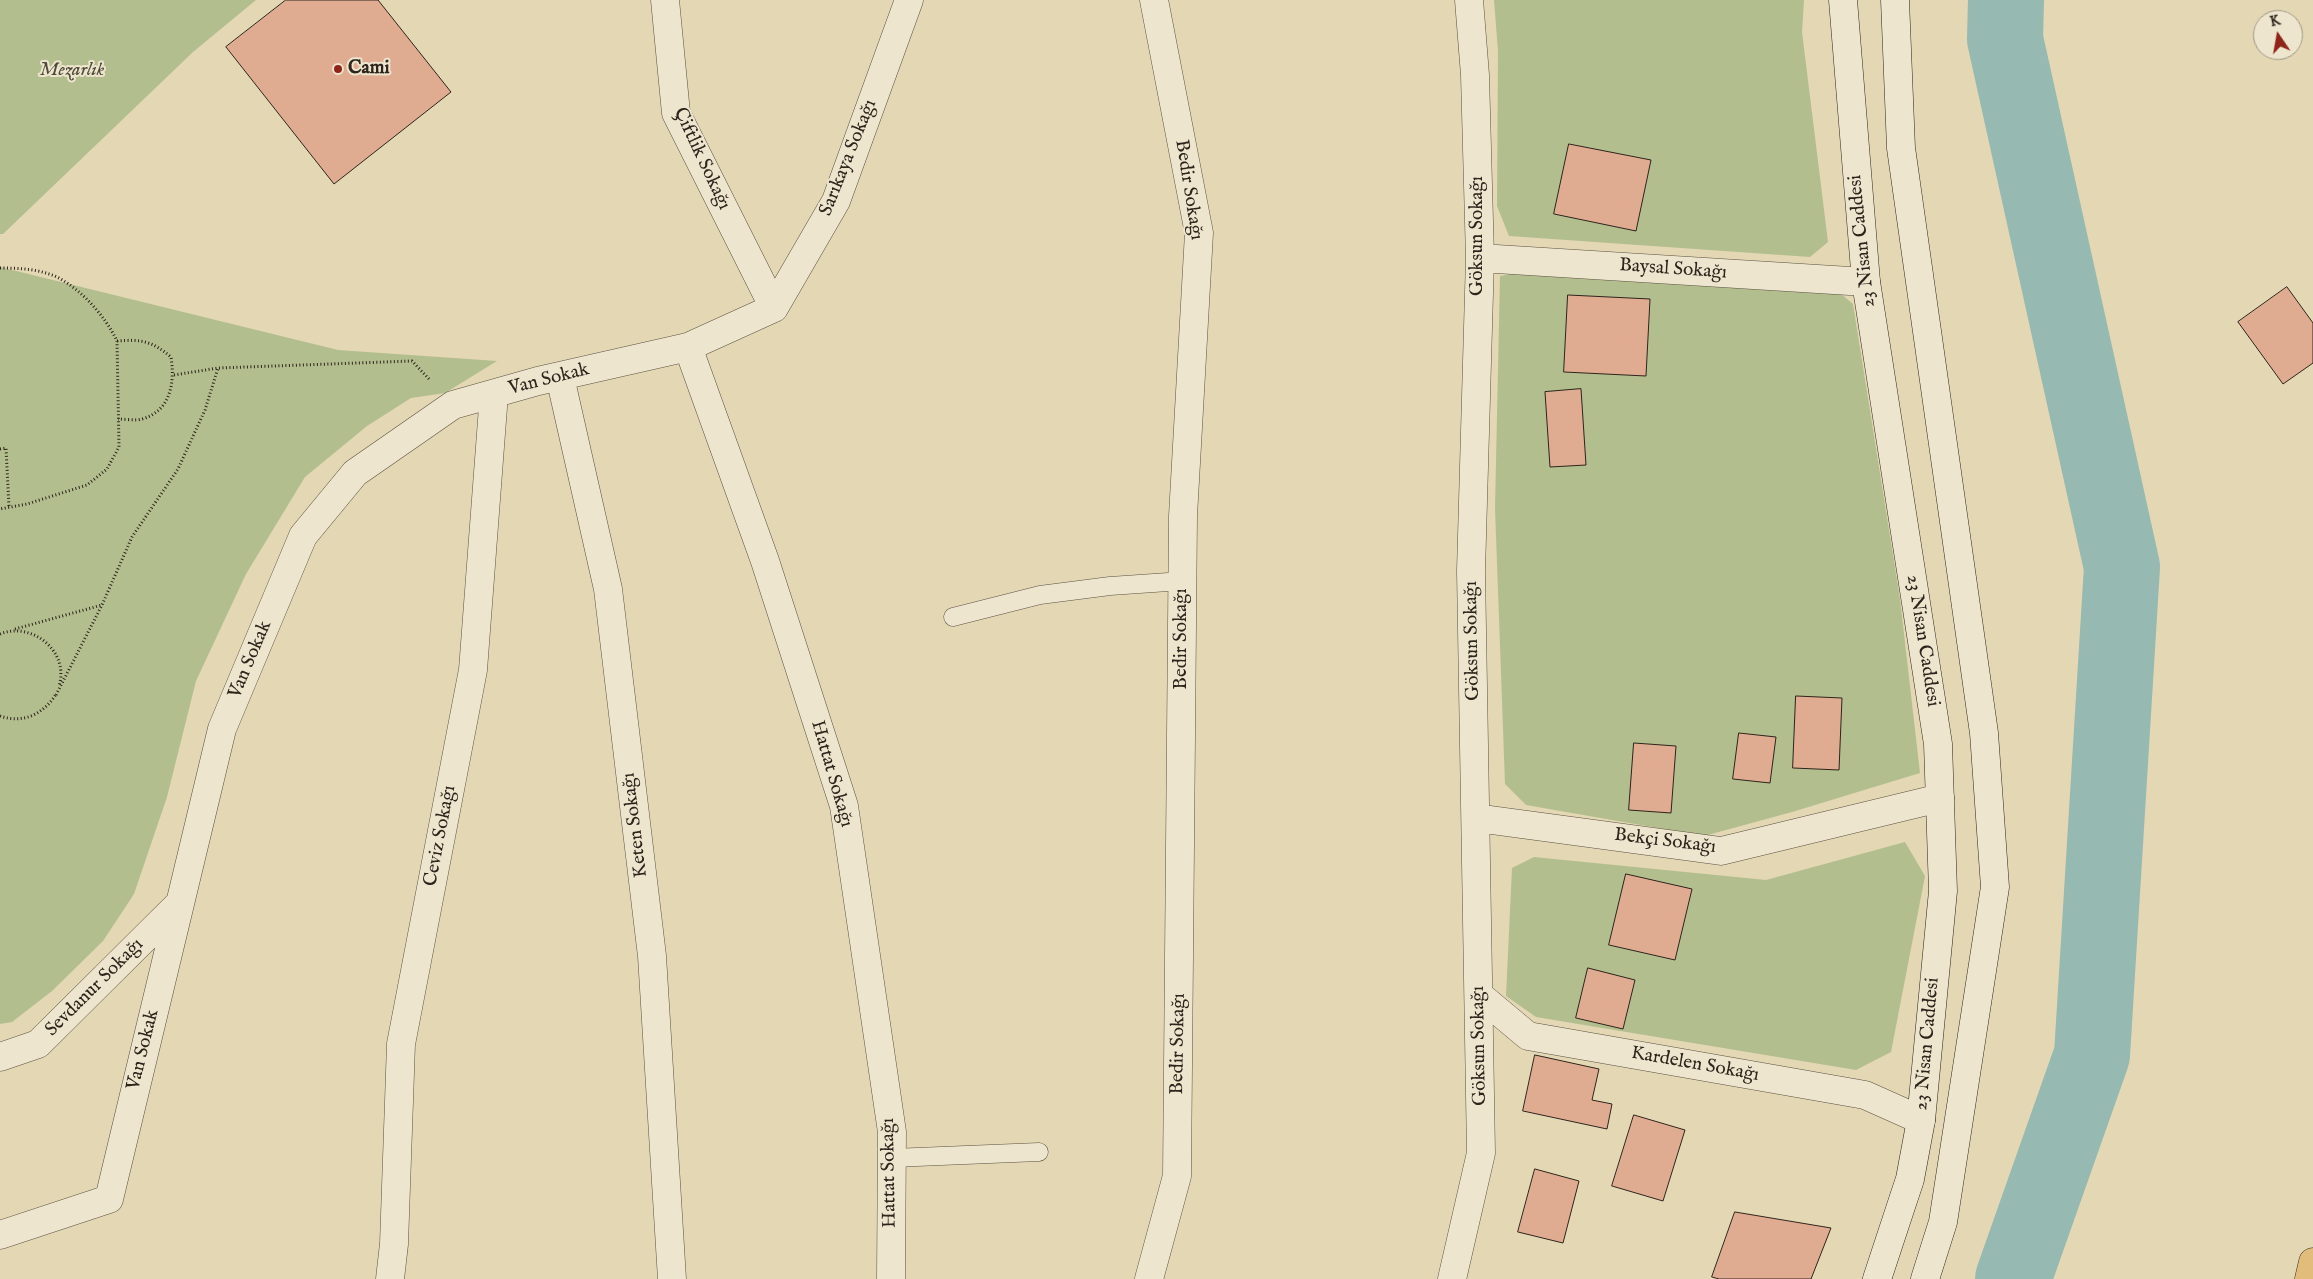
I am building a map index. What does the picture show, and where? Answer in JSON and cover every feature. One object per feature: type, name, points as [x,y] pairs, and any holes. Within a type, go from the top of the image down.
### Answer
[{"type":"highway","points":[[2309,1279],[2313,1262]]},
{"type":"street","name":"Çiftlik Sokağı","points":[[665,0],[676,114],[774,308]]},
{"type":"street","name":"Sarıkaya Sokağı","points":[[774,308],[836,202],[908,0]]},
{"type":"street","name":"Bedir Sokağı","points":[[1149,1279],[1177,1176],[1183,516],[1198,233],[1154,0]]},
{"type":"street","name":"Göksun Sokağı","points":[[1452,1279],[1482,1153],[1471,571],[1480,258],[1475,75],[1469,0]]},
{"type":"street","name":"23 Nisan Caddesi","points":[[1843,0],[1866,282],[1938,744],[1943,891],[1921,1120],[1910,1178],[1877,1279]]},
{"type":"street","name":"23 Nisan Caddesi","points":[[1895,0],[1901,148],[1984,733],[1995,887],[1943,1222],[1925,1279]]},
{"type":"street","name":"Baysal Sokağı","points":[[1480,258],[1866,282]]},
{"type":"street","name":"Van Sokak","points":[[0,1235],[109,1199],[222,729],[303,536],[355,473],[453,405],[688,346],[774,308]]},
{"type":"street","name":"Hattat Sokağı","points":[[688,346],[766,561],[844,806],[892,1132],[891,1279]]},
{"type":"street","name":"Keten Sokağı","points":[[560,377],[609,599],[652,956],[672,1279]]},
{"type":"street","name":"Ceviz Sokağı","points":[[390,1279],[394,1244],[401,1044],[473,670],[494,394]]},
{"type":"street","name":"Bekçi Sokağı","points":[[1476,818],[1721,851],[1940,798]]},
{"type":"street","name":"Sevdanur Sokağı","points":[[0,1057],[38,1044],[180,903]]},
{"type":"street","name":"Kardelen Sokağı","points":[[1479,995],[1528,1036],[1865,1095],[1921,1120]]},
{"type":"lane","points":[[953,617],[1040,595],[1110,586],[1182,581]]},
{"type":"lane","points":[[892,1158],[1039,1152]]},
{"type":"path","points":[[0,268],[18,268],[57,277],[94,308],[110,326],[117,341],[119,447],[107,469],[87,485],[28,504],[0,509]]},
{"type":"path","points":[[117,341],[135,339],[156,345],[171,357],[174,375],[168,398],[156,412],[141,419],[118,419]]},
{"type":"path","points":[[174,375],[218,368],[412,361],[453,405]]},
{"type":"path","points":[[0,716],[15,719],[36,715],[48,707],[56,695],[102,605],[132,537],[178,469],[206,410],[218,368]]},
{"type":"path","points":[[0,449],[6,448],[9,507]]},
{"type":"path","points":[[0,634],[102,605]]},
{"type":"path","points":[[5,632],[20,630],[35,634],[48,643],[56,654],[60,668],[60,682],[56,695]]},
{"type":"green space","name":"Mezarlık","points":[[0,0],[256,0],[193,52],[3,234],[0,234]]},
{"type":"green space","points":[[1494,0],[1804,0],[1802,32],[1828,242],[1810,257],[1509,236],[1497,206],[1498,51]]},
{"type":"green space","points":[[0,267],[338,350],[497,361],[445,393],[411,398],[367,426],[305,477],[246,574],[196,681],[167,797],[134,894],[103,941],[52,991],[12,1022],[0,1024]]},
{"type":"green space","points":[[1537,269],[1834,288],[1853,304],[1900,599],[1920,773],[1792,812],[1704,836],[1526,805],[1505,784],[1495,508],[1500,276]]},
{"type":"green space","points":[[1905,842],[1925,876],[1891,1052],[1856,1070],[1536,1017],[1506,996],[1512,868],[1534,857],[1766,880]]},
{"type":"building","name":"Cami","points":[[286,0],[378,0],[451,92],[334,184],[226,47]]},
{"type":"building","points":[[1569,144],[1651,160],[1636,231],[1554,214]]},
{"type":"building","points":[[2287,287],[2313,323],[2313,363],[2283,384],[2238,322]]},
{"type":"building","points":[[1568,295],[1650,299],[1646,376],[1564,372]]},
{"type":"building","points":[[1581,389],[1586,465],[1550,467],[1545,392]]},
{"type":"building","points":[[1796,696],[1842,698],[1839,770],[1793,768]]},
{"type":"building","points":[[1739,733],[1776,737],[1770,783],[1733,779]]},
{"type":"building","points":[[1634,743],[1676,746],[1671,813],[1629,810]]},
{"type":"building","points":[[1626,874],[1692,889],[1675,960],[1609,945]]},
{"type":"building","points":[[1588,968],[1635,980],[1623,1029],[1576,1018]]},
{"type":"building","points":[[1535,1055],[1599,1069],[1592,1100],[1612,1104],[1607,1129],[1523,1111]]},
{"type":"building","points":[[1634,1115],[1685,1130],[1663,1201],[1612,1186]]},
{"type":"building","points":[[1535,1169],[1579,1181],[1563,1243],[1518,1232]]},
{"type":"building","points":[[1735,1212],[1831,1228],[1811,1279],[1719,1279],[1712,1277]]},
{"type":"waterway","points":[[2006,0],[2005,39],[2122,567],[2092,1055],[2013,1279]]},
{"type":"place","name":"Cami","points":[[338,69]]}]
